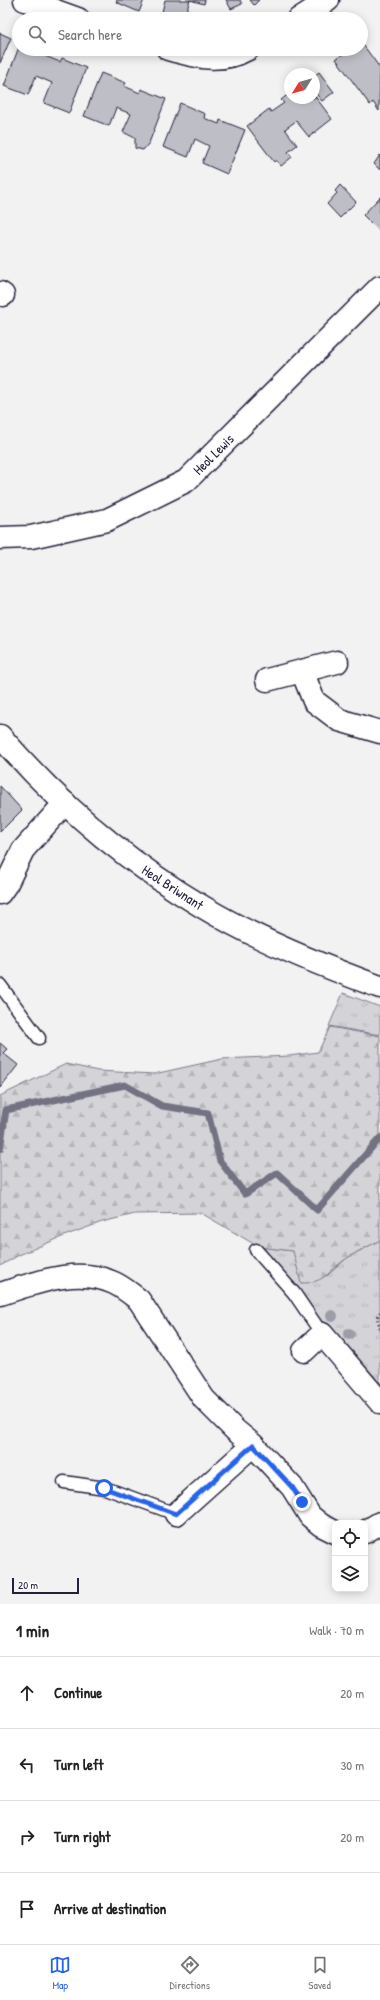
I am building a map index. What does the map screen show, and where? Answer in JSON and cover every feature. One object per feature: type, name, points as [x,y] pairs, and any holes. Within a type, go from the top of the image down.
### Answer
[{"type":"street","points":[[25,0],[58,12]]},
{"type":"street","points":[[310,12],[328,0]]},
{"type":"street","points":[[192,56],[218,59],[227,56]]},
{"type":"street","name":"Heol Lewis","points":[[0,538],[31,537],[107,520],[186,481],[377,295]]},
{"type":"street","points":[[266,680],[337,662]]},
{"type":"street","points":[[302,671],[314,701],[326,711],[339,720],[380,732]]},
{"type":"street","name":"Heol Briwnant","points":[[0,736],[21,760],[95,830],[142,867],[204,908],[273,943],[380,987]]},
{"type":"street","points":[[0,893],[7,883],[23,850],[65,803]]},
{"type":"street","points":[[0,1294],[52,1278],[71,1276],[102,1278],[114,1283],[139,1300],[204,1399],[253,1445],[292,1487],[310,1516],[321,1525],[332,1530]]},
{"type":"street","points":[[304,1351],[322,1334],[380,1402]]},
{"type":"street","points":[[176,1514],[253,1445]]},
{"type":"street","points":[[368,1530],[380,1523]]},
{"type":"lane","points":[[0,985],[39,1038]]},
{"type":"lane","points":[[256,1250],[294,1293],[322,1334]]},
{"type":"lane","points":[[64,1482],[104,1488],[176,1514]]},
{"type":"path","points":[[380,1312],[377,1318],[380,1328]]},
{"type":"green space","points":[[343,993],[380,1007],[380,1035],[329,1026]]},
{"type":"green space","points":[[330,1027],[380,1036],[380,1240],[349,1257],[322,1278],[309,1283],[301,1283],[293,1251],[259,1247],[201,1213],[135,1214],[102,1222],[64,1236],[19,1255],[0,1266],[0,1096],[66,1064],[98,1071],[154,1074],[222,1059],[289,1056],[318,1052]]},
{"type":"green space","points":[[380,1240],[380,1402],[259,1247],[294,1251],[301,1283],[328,1275],[348,1257]]},
{"type":"building","points":[[117,0],[144,0],[139,12],[116,2]]},
{"type":"building","points":[[165,0],[190,0],[186,12],[162,12]]},
{"type":"building","points":[[190,0],[205,0],[204,4]]},
{"type":"building","points":[[226,0],[240,0],[242,4],[231,9]]},
{"type":"building","points":[[250,0],[259,0],[254,5]]},
{"type":"building","points":[[0,33],[11,38],[0,63]]},
{"type":"building","points":[[368,52],[380,68],[379,111],[373,102],[370,105],[336,59],[340,56],[368,56]]},
{"type":"building","points":[[16,56],[45,56],[60,62],[62,58],[86,68],[69,113],[44,103],[52,83],[36,76],[28,95],[4,86]]},
{"type":"building","points":[[101,73],[126,83],[124,86],[140,93],[141,89],[166,99],[149,143],[143,150],[135,148],[135,138],[123,132],[131,114],[116,108],[109,126],[84,116]]},
{"type":"building","points":[[320,73],[334,92],[322,101],[320,98]]},
{"type":"building","points":[[180,103],[205,114],[204,118],[219,124],[220,120],[245,130],[227,174],[202,163],[209,146],[195,139],[188,157],[163,147]]},
{"type":"building","points":[[284,103],[320,103],[332,119],[309,137],[296,121],[285,129],[297,145],[288,152],[292,157],[281,166],[276,160],[274,162],[247,126],[269,109],[271,112]]},
{"type":"building","points":[[380,155],[380,170],[374,164]]},
{"type":"building","points":[[340,185],[356,202],[340,218],[327,204],[337,193],[335,191]]},
{"type":"building","points":[[380,197],[380,232],[363,215]]},
{"type":"building","points":[[0,786],[22,810],[0,832]]},
{"type":"building","points":[[0,1043],[7,1049],[3,1053],[18,1065],[0,1088]]},
{"type":"waterway","points":[[0,1149],[6,1110],[125,1085],[162,1106],[208,1113],[220,1161],[245,1194],[277,1173],[317,1210],[380,1138]]},
{"type":"route","points":[[104,1488],[176,1514],[253,1445],[292,1487],[302,1502]]}]
